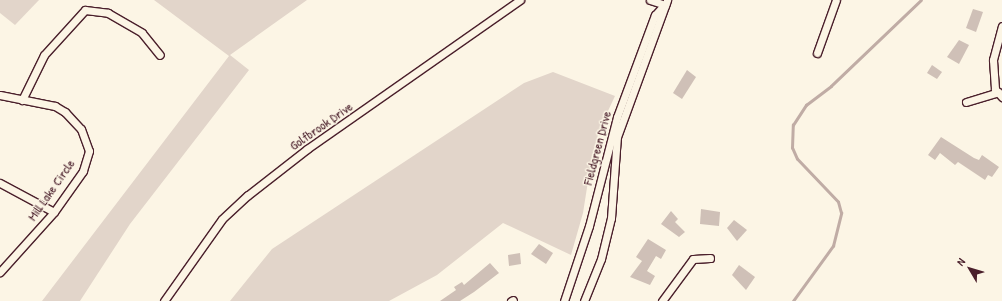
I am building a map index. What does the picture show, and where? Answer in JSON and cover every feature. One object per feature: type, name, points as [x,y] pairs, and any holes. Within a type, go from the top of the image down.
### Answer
[{"type":"street","name":"Golfbrook Drive","points":[[164,301],[222,219],[248,195],[307,149],[520,0]]},
{"type":"street","points":[[650,0],[666,3]]},
{"type":"street","points":[[817,53],[836,0]]},
{"type":"street","name":"Fieldgreen Drive","points":[[564,301],[589,226],[617,117],[655,15],[666,3]]},
{"type":"street","name":"Fieldgreen Drive","points":[[584,301],[601,259],[611,218],[617,137],[666,3]]},
{"type":"street","points":[[22,100],[44,55],[85,10],[108,13],[142,33],[160,55]]},
{"type":"street","points":[[966,102],[1000,94],[993,60],[1002,26]]},
{"type":"street","name":"Mill Lake Circle","points":[[0,95],[54,106],[65,112],[81,129],[89,151],[83,171],[54,212],[0,272]]},
{"type":"street","points":[[0,183],[54,212]]},
{"type":"street","points":[[662,301],[693,259],[710,258]]},
{"type":"shaded area","points":[[0,0],[39,0],[15,25],[0,13]]},
{"type":"shaded area","points":[[154,0],[307,0],[230,55],[249,70],[130,224],[80,301],[42,301],[229,56]]},
{"type":"shaded area","points":[[553,72],[615,96],[600,128],[592,156],[583,213],[571,255],[503,223],[437,275],[389,301],[230,301],[272,249],[524,83]]},
{"type":"building","points":[[973,9],[983,12],[976,32],[966,28]]},
{"type":"building","points":[[959,40],[969,45],[959,64],[947,57]]},
{"type":"building","points":[[932,65],[942,72],[937,79],[927,73]]},
{"type":"building","points":[[687,70],[696,77],[682,99],[673,93]]},
{"type":"building","points":[[941,137],[974,158],[979,160],[982,155],[999,167],[992,177],[988,175],[985,180],[958,162],[955,165],[940,153],[935,160],[928,155]]},
{"type":"building","points":[[701,209],[720,212],[719,226],[700,224]]},
{"type":"building","points":[[671,211],[678,219],[675,222],[685,232],[679,237],[661,224]]},
{"type":"building","points":[[734,220],[747,230],[737,241],[727,228]]},
{"type":"building","points":[[648,239],[666,250],[661,259],[656,256],[647,271],[655,276],[650,285],[630,277],[642,261],[636,257]]},
{"type":"building","points":[[539,244],[553,253],[546,264],[531,254]]},
{"type":"building","points":[[520,253],[521,264],[509,266],[508,255]]},
{"type":"building","points":[[490,263],[499,273],[460,301],[440,301],[456,290],[454,287],[462,282],[464,285]]},
{"type":"building","points":[[739,265],[755,277],[746,290],[732,275]]},
{"type":"waterway","points":[[793,301],[833,246],[841,213],[838,202],[797,159],[792,148],[793,125],[806,105],[831,86],[921,0]]}]
